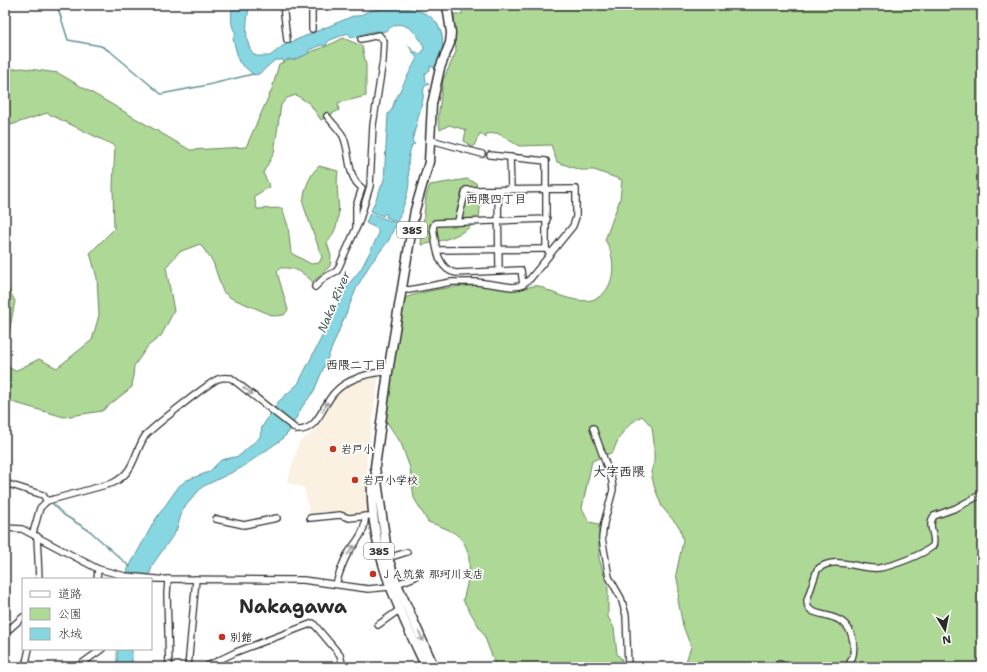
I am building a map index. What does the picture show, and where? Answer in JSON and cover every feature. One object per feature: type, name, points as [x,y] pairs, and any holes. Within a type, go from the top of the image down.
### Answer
[{"type":"highway","name":"385","points":[[434,667],[393,585],[376,540],[373,515],[375,467],[388,372],[415,210],[429,162],[434,91],[440,68],[450,44],[451,33],[447,5]]},
{"type":"highway","name":"385","points":[[373,515],[388,558],[399,610],[426,667]]},
{"type":"street","points":[[283,5],[287,40]]},
{"type":"street","points":[[312,5],[312,29]]},
{"type":"street","points":[[315,287],[325,277],[337,271],[356,230],[370,186],[373,125],[383,60],[384,41],[379,35],[361,39]]},
{"type":"street","points":[[327,116],[343,136],[350,160],[351,174],[357,185],[362,188],[356,206],[356,230]]},
{"type":"street","points":[[431,140],[482,154]]},
{"type":"street","points":[[490,155],[546,161],[548,190],[548,251]]},
{"type":"street","points":[[510,157],[511,189]]},
{"type":"street","points":[[402,289],[409,290],[451,282],[477,282],[512,287],[522,285],[530,279],[548,251],[575,222],[576,189],[466,190],[458,221]]},
{"type":"street","points":[[498,190],[499,270]]},
{"type":"street","points":[[522,285],[521,270],[452,272],[441,264],[433,228],[435,223],[458,221],[547,219]]},
{"type":"street","points":[[438,250],[499,249],[548,251]]},
{"type":"street","points":[[39,578],[35,534],[40,508],[46,501],[112,483],[122,478],[129,471],[146,435],[218,379],[231,378],[270,407],[297,430],[304,430],[312,427],[331,397],[342,386],[370,375],[388,372]]},
{"type":"street","points":[[593,428],[612,481],[613,490],[604,523],[602,538],[609,577],[624,606],[628,667]]},
{"type":"street","points":[[5,483],[43,495],[46,501]]},
{"type":"street","points":[[847,667],[854,648],[853,640],[847,626],[838,619],[811,611],[807,605],[807,600],[817,570],[830,562],[874,568],[902,561],[933,546],[934,543],[930,526],[934,516],[956,508],[982,494]]},
{"type":"street","points":[[310,518],[340,515],[349,518],[373,515]]},
{"type":"street","points":[[336,584],[341,567],[348,554],[359,541],[366,524],[373,515]]},
{"type":"street","points":[[216,519],[244,525],[277,518]]},
{"type":"street","points":[[5,528],[22,529],[35,534],[98,569],[125,576],[146,578]]},
{"type":"street","points":[[388,558],[407,552]]},
{"type":"street","points":[[97,578],[98,569]]},
{"type":"street","points":[[152,579],[304,580],[368,590],[393,585],[415,577]]},
{"type":"street","points":[[168,579],[167,600],[169,667]]},
{"type":"street","points":[[188,667],[196,579]]},
{"type":"street","points":[[378,625],[399,610]]},
{"type":"street","points":[[5,633],[22,617]]},
{"type":"street","points":[[205,667],[236,652],[313,623],[340,655],[343,667]]},
{"type":"street","points":[[25,667],[29,650]]},
{"type":"street","points":[[77,667],[101,650]]},
{"type":"street","points":[[775,667],[780,664],[784,667]]},
{"type":"shaded area","name":"岩戸小","points":[[379,376],[367,456],[368,510],[365,513],[355,515],[338,512],[310,516],[304,488],[287,482],[299,442],[313,432],[332,398],[342,389],[359,380]]},
{"type":"green space","points":[[463,5],[982,5],[982,667],[684,667],[691,647],[683,626],[678,600],[679,589],[676,574],[683,541],[680,528],[662,507],[654,486],[651,472],[654,462],[652,427],[642,416],[627,427],[618,440],[613,452],[592,461],[582,508],[589,522],[599,524],[599,558],[608,589],[608,617],[614,628],[617,654],[621,658],[624,667],[496,667],[484,635],[463,600],[469,569],[468,553],[465,545],[454,533],[428,522],[414,498],[410,468],[401,443],[384,418],[404,298],[440,289],[488,285],[503,285],[518,288],[539,286],[563,297],[581,301],[592,300],[600,296],[606,290],[612,274],[612,256],[605,240],[620,199],[622,180],[594,170],[580,170],[557,162],[551,145],[519,146],[497,133],[486,134],[486,138],[480,133],[473,148],[464,141],[466,130],[449,125],[440,130],[438,119],[443,80],[456,52],[454,14],[462,14]]},
{"type":"green space","points":[[343,38],[362,46],[366,65],[366,96],[338,103],[339,110],[321,120],[310,104],[296,95],[287,98],[281,105],[274,153],[263,173],[270,187],[254,196],[257,209],[282,208],[288,226],[291,253],[311,264],[319,263],[322,257],[303,204],[305,193],[310,178],[319,166],[338,171],[337,225],[327,243],[331,256],[330,266],[313,282],[295,269],[280,268],[277,272],[288,310],[284,315],[274,316],[231,298],[223,292],[213,262],[200,244],[179,252],[166,267],[174,311],[161,336],[148,346],[134,366],[132,387],[102,411],[64,417],[5,400],[5,365],[15,371],[39,359],[57,368],[92,340],[99,315],[97,278],[90,253],[114,229],[113,186],[115,146],[47,113],[5,127],[5,70],[22,68],[58,73],[190,150],[246,147],[272,89],[279,64],[327,46]]},
{"type":"green space","points":[[467,179],[476,183],[481,200],[479,218],[467,229],[453,237],[421,245],[426,196],[430,185]]},
{"type":"green space","points":[[5,283],[15,301],[9,333],[5,337]]},
{"type":"water","points":[[233,5],[250,5],[247,18],[247,40],[252,52],[256,56],[270,56],[284,45],[353,16],[358,16],[378,9],[408,8],[426,14],[434,20],[441,32],[443,43],[440,58],[435,68],[430,66],[430,70],[425,74],[426,82],[429,84],[424,87],[423,99],[412,141],[415,144],[412,145],[410,150],[408,166],[409,184],[407,195],[397,222],[386,217],[387,214],[385,213],[383,216],[371,211],[384,180],[388,114],[392,109],[395,100],[417,58],[408,45],[413,51],[421,54],[424,49],[420,39],[408,27],[398,24],[384,32],[374,31],[355,37],[351,37],[348,33],[328,41],[326,46],[321,45],[309,50],[308,54],[293,60],[288,59],[285,62],[283,60],[275,60],[259,74],[254,75],[239,62],[237,57],[233,39],[236,33],[232,24],[231,15]]},
{"type":"water","points":[[370,213],[396,223],[389,240],[369,266],[357,287],[314,391],[302,407],[288,433],[281,440],[241,468],[202,487],[183,509],[176,531],[153,564],[148,578],[126,578],[128,569],[155,520],[179,486],[187,480],[209,472],[221,460],[239,456],[260,437],[262,427],[278,402],[298,384],[348,285],[361,269],[378,235],[378,229],[366,223]]},
{"type":"water","points":[[117,650],[132,650],[132,667],[117,667]]},
{"type":"waterway","points":[[57,5],[68,40],[101,46],[111,52],[161,94],[253,74]]},
{"type":"waterway","points":[[53,504],[64,515],[90,531],[130,567]]},
{"type":"place","name":"岩戸小","points":[[333,449]]},
{"type":"place","name":"岩戸小学校","points":[[355,480]]},
{"type":"place","name":"ＪＡ筑紫 那珂川支店","points":[[373,574]]},
{"type":"place","name":"別館","points":[[222,637]]},
{"type":"district","name":"西隈四丁目","points":[[496,199]]},
{"type":"district","name":"西隈二丁目","points":[[356,365]]},
{"type":"district","name":"大字西隈","points":[[619,471]]},
{"type":"district","name":"Nakagawa","points":[[293,606]]},
{"type":"water label","name":"Naka River","points":[[334,302]]}]
